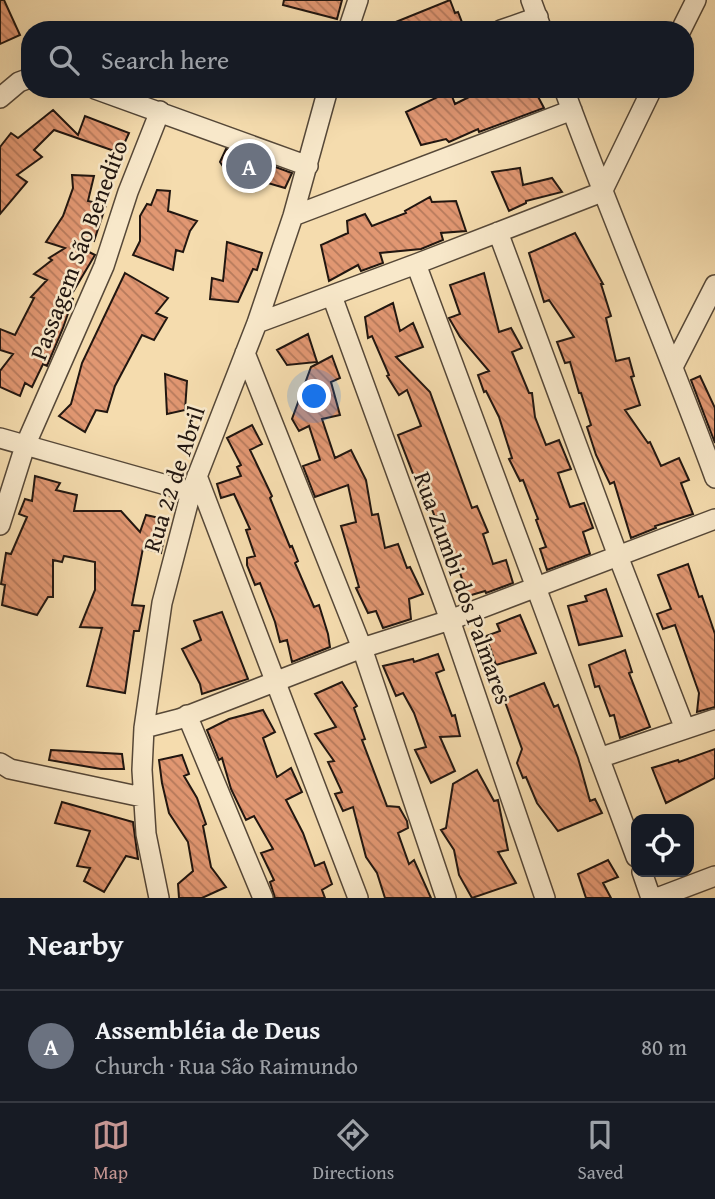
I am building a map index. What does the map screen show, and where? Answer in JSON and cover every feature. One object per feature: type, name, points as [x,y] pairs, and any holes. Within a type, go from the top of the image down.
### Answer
[{"type":"street","points":[[351,21],[358,0]]},
{"type":"street","points":[[686,21],[696,0]]},
{"type":"street","points":[[0,98],[21,81]]},
{"type":"street","points":[[122,98],[308,166]]},
{"type":"street","name":"Rua 22 de Abril","points":[[159,898],[146,834],[142,797],[145,728],[162,603],[194,484],[257,323],[293,216],[328,98]]},
{"type":"street","points":[[567,98],[602,192],[674,365],[715,478]]},
{"type":"street","points":[[257,323],[602,192],[648,98]]},
{"type":"street","points":[[293,216],[572,110]]},
{"type":"street","name":"Passagem São Benedito","points":[[0,525],[25,446],[104,266],[128,192],[160,111]]},
{"type":"street","points":[[498,232],[685,729]]},
{"type":"street","points":[[416,264],[631,844]]},
{"type":"street","points":[[674,365],[715,285]]},
{"type":"street","name":"Rua Zumbi dos Palmares","points":[[332,296],[450,620],[545,898]]},
{"type":"street","points":[[245,353],[362,648],[446,898]]},
{"type":"street","points":[[0,438],[194,484],[358,898]]},
{"type":"street","points":[[145,728],[187,715],[362,648],[450,620],[715,519]]},
{"type":"street","points":[[187,715],[263,898]]},
{"type":"street","points":[[600,758],[715,719]]},
{"type":"street","points":[[0,763],[10,769],[142,797]]},
{"type":"street","points":[[657,898],[715,876]]},
{"type":"street","points":[[644,877],[651,898]]},
{"type":"building","points":[[0,0],[4,0],[20,35],[0,44]]},
{"type":"building","points":[[284,0],[342,0],[337,19],[283,5]]},
{"type":"building","points":[[450,0],[462,21],[398,21]]},
{"type":"building","points":[[435,98],[453,98],[455,104],[467,98],[539,98],[544,108],[479,132],[478,129],[449,142],[446,139],[421,145],[406,112]]},
{"type":"building","points":[[53,110],[78,135],[85,116],[129,133],[120,153],[54,130],[34,150],[42,157],[17,175],[27,182],[0,214],[0,147],[11,133],[18,138]]},
{"type":"building","points":[[226,149],[292,173],[285,188],[226,171],[220,162]]},
{"type":"building","points":[[520,168],[523,185],[552,178],[562,192],[526,201],[509,211],[492,172]]},
{"type":"building","points":[[72,175],[94,176],[88,201],[106,205],[94,241],[88,239],[83,249],[95,255],[70,297],[73,299],[47,366],[43,364],[32,387],[25,383],[20,396],[0,387],[0,371],[13,354],[0,350],[0,329],[15,335],[34,298],[31,297],[47,280],[34,274],[52,260],[49,258],[65,248],[46,242],[63,216],[73,188]]},
{"type":"building","points":[[157,190],[170,191],[168,211],[197,221],[190,231],[183,252],[176,250],[173,270],[133,255],[140,241],[140,216],[147,204],[151,205]]},
{"type":"building","points":[[430,197],[432,202],[456,201],[466,231],[441,233],[443,240],[421,249],[380,253],[383,263],[361,271],[358,265],[329,281],[321,245],[348,233],[347,221],[365,214],[372,226],[406,213],[405,211]]},
{"type":"building","points":[[575,233],[603,284],[611,316],[606,318],[616,361],[629,358],[634,376],[631,377],[640,405],[625,410],[648,443],[650,442],[661,466],[679,458],[689,480],[681,483],[693,514],[655,526],[656,528],[631,538],[614,482],[610,484],[596,455],[587,427],[591,425],[570,362],[565,363],[557,342],[574,337],[549,300],[544,302],[529,253]]},
{"type":"building","points":[[227,242],[262,253],[257,270],[253,269],[238,302],[210,299],[212,278],[223,281]]},
{"type":"building","points":[[125,273],[168,298],[156,313],[167,318],[154,340],[142,335],[115,386],[107,412],[96,410],[85,432],[59,416],[71,404],[82,363]]},
{"type":"building","points":[[484,273],[499,332],[511,328],[522,348],[512,352],[529,393],[532,393],[535,417],[546,445],[559,440],[571,469],[558,473],[570,507],[584,503],[593,528],[583,532],[590,554],[547,570],[540,549],[546,547],[536,520],[538,519],[523,480],[520,481],[509,459],[512,458],[499,417],[486,391],[484,392],[478,375],[489,371],[460,337],[449,318],[460,314],[450,285]]},
{"type":"building","points":[[393,303],[400,331],[413,323],[423,347],[396,357],[430,392],[472,508],[477,506],[488,532],[483,534],[493,564],[506,560],[513,583],[486,593],[485,591],[468,596],[440,515],[435,517],[421,482],[417,484],[398,435],[421,426],[407,390],[399,395],[387,376],[389,375],[372,336],[368,338],[365,317]]},
{"type":"building","points":[[308,334],[317,362],[287,365],[277,350]]},
{"type":"building","points":[[332,356],[340,378],[331,382],[340,415],[322,419],[335,458],[351,450],[366,480],[372,515],[378,514],[385,548],[398,544],[407,568],[410,567],[423,594],[409,599],[411,619],[383,628],[376,611],[368,613],[356,588],[359,587],[341,526],[356,522],[348,485],[315,497],[303,466],[320,460],[309,426],[299,431],[292,419],[311,367]]},
{"type":"building","points":[[165,374],[187,381],[185,410],[167,414]]},
{"type":"building","points":[[700,376],[715,408],[715,443],[691,380]]},
{"type":"building","points":[[252,425],[262,444],[250,450],[272,496],[270,498],[290,547],[292,546],[298,561],[295,563],[314,607],[319,605],[328,634],[330,647],[292,662],[287,640],[280,642],[260,583],[255,585],[247,565],[247,558],[255,556],[246,530],[250,529],[234,494],[221,498],[217,484],[241,476],[237,467],[241,465],[227,438]]},
{"type":"building","points":[[35,476],[60,483],[56,490],[77,495],[74,511],[121,511],[140,532],[146,515],[168,520],[161,553],[143,548],[132,605],[144,606],[139,631],[134,631],[125,693],[87,686],[102,628],[80,627],[95,590],[95,562],[64,556],[62,562],[53,560],[53,597],[48,597],[37,615],[2,605],[5,585],[1,584],[6,553],[11,554],[27,517],[19,514],[25,499],[32,501]]},
{"type":"building","points":[[688,564],[715,634],[715,707],[697,712],[699,693],[675,625],[663,629],[657,614],[671,609],[658,575]]},
{"type":"building","points":[[606,589],[622,636],[579,645],[568,606],[587,601],[585,596]]},
{"type":"building","points":[[222,612],[248,679],[202,694],[200,684],[182,649],[201,640],[194,621]]},
{"type":"building","points":[[520,615],[536,653],[496,665],[486,636],[500,631],[497,624]]},
{"type":"building","points":[[625,650],[632,672],[629,673],[650,727],[620,738],[614,715],[610,716],[599,686],[595,687],[589,665]]},
{"type":"building","points":[[438,654],[444,670],[436,673],[452,716],[455,715],[460,736],[440,737],[455,771],[431,783],[415,750],[426,747],[414,713],[403,693],[396,696],[383,666],[413,659],[414,662]]},
{"type":"building","points":[[342,682],[357,706],[354,708],[365,739],[362,740],[387,806],[399,807],[407,821],[408,828],[398,833],[409,864],[414,860],[431,898],[385,898],[377,873],[366,857],[353,807],[343,811],[335,794],[342,792],[328,762],[334,761],[315,734],[336,727],[315,694]]},
{"type":"building","points":[[544,683],[554,707],[558,705],[578,758],[590,801],[595,799],[602,813],[558,831],[537,803],[526,777],[523,778],[517,763],[522,749],[504,699]]},
{"type":"building","points":[[263,710],[275,732],[263,738],[277,777],[291,768],[302,792],[286,800],[303,833],[315,866],[324,862],[332,884],[322,890],[325,898],[275,898],[270,882],[274,880],[261,853],[273,849],[254,816],[246,820],[231,789],[222,758],[219,760],[207,730],[229,719]]},
{"type":"building","points":[[715,749],[715,778],[666,803],[652,768]]},
{"type":"building","points":[[51,750],[122,754],[124,769],[101,769],[49,760]]},
{"type":"building","points":[[182,755],[189,774],[184,776],[197,798],[206,824],[203,826],[211,867],[226,887],[202,898],[179,898],[178,884],[193,871],[188,842],[169,813],[162,783],[159,760]]},
{"type":"building","points":[[477,770],[494,801],[498,800],[508,850],[498,852],[516,883],[472,898],[459,875],[454,850],[441,830],[446,828],[453,784]]},
{"type":"building","points":[[62,802],[133,822],[138,859],[126,856],[104,892],[84,881],[90,868],[77,866],[90,831],[55,823]]},
{"type":"building","points":[[608,860],[618,877],[603,883],[611,898],[586,898],[578,874]]},
{"type":"place","name":"Assembléia de Deus","points":[[249,166]]}]
